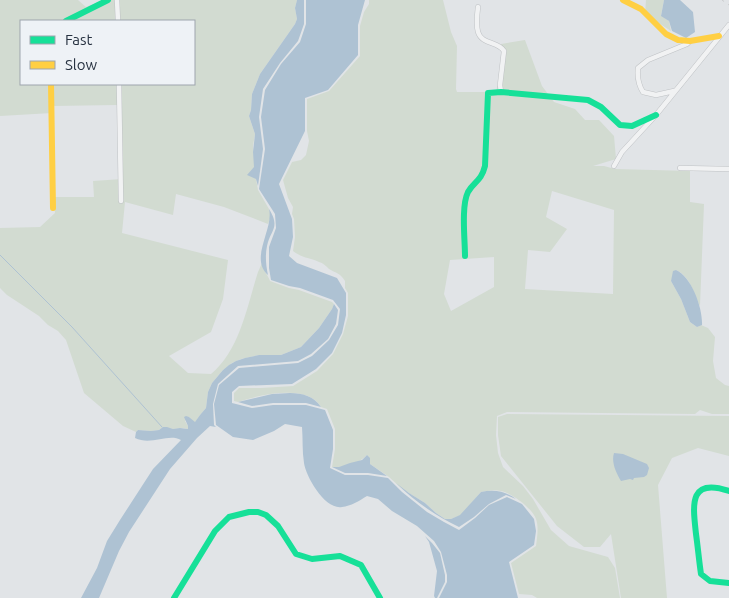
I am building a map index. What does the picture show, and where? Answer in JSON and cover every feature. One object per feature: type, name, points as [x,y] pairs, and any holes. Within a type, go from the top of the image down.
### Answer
[{"type":"street","points":[[68,20],[108,0]]},
{"type":"street","points":[[117,0],[118,20]]},
{"type":"street","points":[[623,0],[641,10],[666,34],[678,40],[719,36]]},
{"type":"street","points":[[478,8],[477,31],[480,37],[500,46],[504,51],[500,85],[501,92]]},
{"type":"street","points":[[614,166],[622,152],[656,114],[729,25]]},
{"type":"street","points":[[675,91],[656,95],[643,92],[637,78],[638,68],[648,60],[687,44],[690,40]]},
{"type":"street","points":[[51,85],[54,208]]},
{"type":"street","points":[[119,85],[121,201]]},
{"type":"street","points":[[465,256],[465,202],[468,192],[484,174],[488,93],[501,92],[588,100],[601,107],[620,125],[632,126],[656,114]]},
{"type":"street","points":[[680,168],[729,170]]},
{"type":"street","points":[[729,490],[717,486],[702,489],[694,499],[693,508],[701,574],[709,580],[729,583]]},
{"type":"street","points":[[174,598],[215,531],[228,517],[258,512],[266,515],[278,526],[296,554],[312,558],[340,556],[361,565],[380,598]]},
{"type":"shaded area","points":[[0,0],[78,0],[86,7],[104,0],[297,0],[295,8],[297,19],[295,24],[260,74],[252,94],[249,116],[255,134],[253,146],[258,190],[271,216],[268,224],[224,207],[176,194],[173,215],[125,202],[122,233],[228,260],[223,299],[211,332],[169,356],[188,373],[211,374],[229,353],[241,327],[262,263],[270,281],[334,304],[319,328],[301,347],[281,355],[259,355],[241,359],[223,370],[212,383],[208,392],[206,408],[195,423],[189,417],[185,421],[188,429],[163,427],[159,430],[138,430],[136,432],[123,426],[84,393],[66,340],[58,331],[0,288],[0,228],[40,227],[55,213],[54,197],[94,197],[93,181],[122,179],[117,105],[53,106],[52,113],[0,116]]},
{"type":"shaded area","points":[[369,0],[443,0],[451,32],[457,46],[457,92],[496,92],[503,63],[501,44],[525,40],[542,86],[554,102],[575,109],[585,120],[599,120],[614,136],[616,159],[593,166],[615,169],[690,171],[690,202],[704,204],[700,306],[685,276],[676,270],[671,281],[681,299],[690,322],[697,327],[701,325],[708,328],[715,337],[713,361],[716,378],[729,386],[729,414],[712,414],[700,410],[695,414],[507,412],[497,416],[496,435],[498,453],[503,467],[523,486],[533,499],[551,530],[569,546],[608,557],[615,568],[620,598],[537,598],[532,595],[519,594],[511,563],[536,546],[538,529],[534,515],[516,498],[498,490],[481,492],[461,515],[445,519],[370,464],[367,455],[360,461],[350,465],[332,467],[335,449],[335,429],[327,409],[321,407],[314,400],[305,395],[282,393],[258,396],[238,402],[234,401],[234,393],[239,388],[293,386],[317,371],[333,354],[343,334],[348,316],[348,293],[345,288],[345,281],[322,263],[303,257],[293,251],[295,237],[293,207],[288,198],[283,180],[292,162],[301,160],[306,155],[309,141],[307,131],[307,99],[329,91],[360,56],[360,26],[364,12],[369,4]],"holes":[[[552,191],[614,210],[613,294],[525,289],[528,250],[550,252],[567,229],[546,217]],[[494,257],[494,287],[451,311],[444,294],[450,260]]]},
{"type":"shaded area","points":[[646,0],[664,0],[661,15],[669,21],[671,31],[645,14]]},
{"type":"shaded area","points":[[507,414],[729,416],[729,456],[698,448],[672,458],[658,485],[667,598],[621,598],[611,534],[600,547],[584,547],[557,526],[501,456],[498,417]]},
{"type":"water","points":[[297,0],[304,0],[304,24],[298,41],[280,63],[263,89],[259,117],[263,149],[258,186],[256,179],[247,175],[254,167],[255,134],[249,116],[252,94],[260,74],[295,24],[297,19],[295,8]]},
{"type":"water","points":[[306,0],[365,0],[358,25],[358,55],[328,90],[305,98],[305,131],[279,184],[292,219],[293,237],[289,256],[297,263],[337,278],[346,293],[346,315],[342,333],[332,353],[316,369],[292,384],[239,386],[232,392],[232,403],[252,408],[273,405],[306,405],[325,410],[333,430],[330,468],[345,475],[368,475],[388,478],[427,512],[459,530],[489,505],[507,497],[522,504],[534,519],[536,531],[534,545],[509,562],[518,598],[439,598],[447,582],[447,575],[441,552],[434,541],[417,526],[392,511],[378,499],[367,496],[352,504],[336,507],[323,498],[312,484],[304,463],[302,427],[285,424],[253,440],[233,437],[216,425],[214,404],[219,385],[239,368],[298,363],[312,356],[329,340],[338,325],[340,309],[333,300],[271,280],[269,247],[276,228],[275,214],[259,189],[265,149],[261,117],[265,90],[281,64],[300,42],[306,24]]},
{"type":"water","points":[[664,0],[680,0],[693,12],[695,32],[686,38],[672,31],[669,21],[661,16]]},
{"type":"water","points":[[269,209],[274,221],[274,229],[266,249],[268,275],[263,268],[261,252],[270,217]]},
{"type":"water","points":[[676,270],[692,286],[701,311],[702,325],[697,327],[690,322],[681,299],[671,281],[673,271]]},
{"type":"water","points":[[334,304],[338,310],[336,324],[328,339],[311,354],[298,361],[238,366],[218,384],[213,404],[214,425],[216,427],[210,426],[170,469],[129,532],[99,598],[81,598],[97,568],[107,541],[120,520],[153,469],[181,440],[171,438],[141,440],[135,438],[136,432],[138,430],[159,430],[163,427],[188,429],[184,417],[189,417],[195,422],[206,408],[208,392],[212,383],[223,370],[236,361],[245,358],[259,355],[281,355],[301,347],[319,328]]},
{"type":"water","points":[[290,393],[307,396],[315,400],[321,407],[306,403],[273,403],[252,406],[238,402],[272,394]]},
{"type":"water","points":[[614,453],[623,454],[647,464],[649,468],[647,475],[634,478],[633,480],[621,481],[614,464]]},
{"type":"water","points":[[367,455],[370,458],[370,464],[387,476],[368,473],[345,473],[332,467],[339,467],[362,460]]},
{"type":"water","points":[[396,483],[445,519],[451,519],[460,515],[481,492],[499,491],[516,499],[506,495],[489,504],[459,527],[442,518],[426,508]]},
{"type":"water","points":[[425,536],[440,553],[445,575],[445,582],[437,598],[434,596],[437,571],[429,542]]},
{"type":"waterway","points":[[0,255],[72,327],[162,427]]},
{"type":"railway","points":[[722,0],[729,5]]},
{"type":"traffic: fast","points":[[68,20],[108,0]]},
{"type":"traffic: fast","points":[[465,256],[464,223],[466,198],[470,188],[482,175],[485,166],[488,93],[501,92],[588,100],[601,107],[620,125],[632,126],[656,115]]},
{"type":"traffic: fast","points":[[729,491],[706,488],[700,491],[694,504],[701,574],[710,581],[729,583]]},
{"type":"traffic: fast","points":[[174,598],[215,531],[229,517],[249,512],[258,512],[266,515],[278,526],[296,554],[312,559],[340,556],[361,565],[380,598]]},
{"type":"traffic: slow","points":[[623,0],[641,9],[666,34],[678,40],[690,41],[719,36]]},
{"type":"traffic: slow","points":[[51,85],[53,208]]}]
